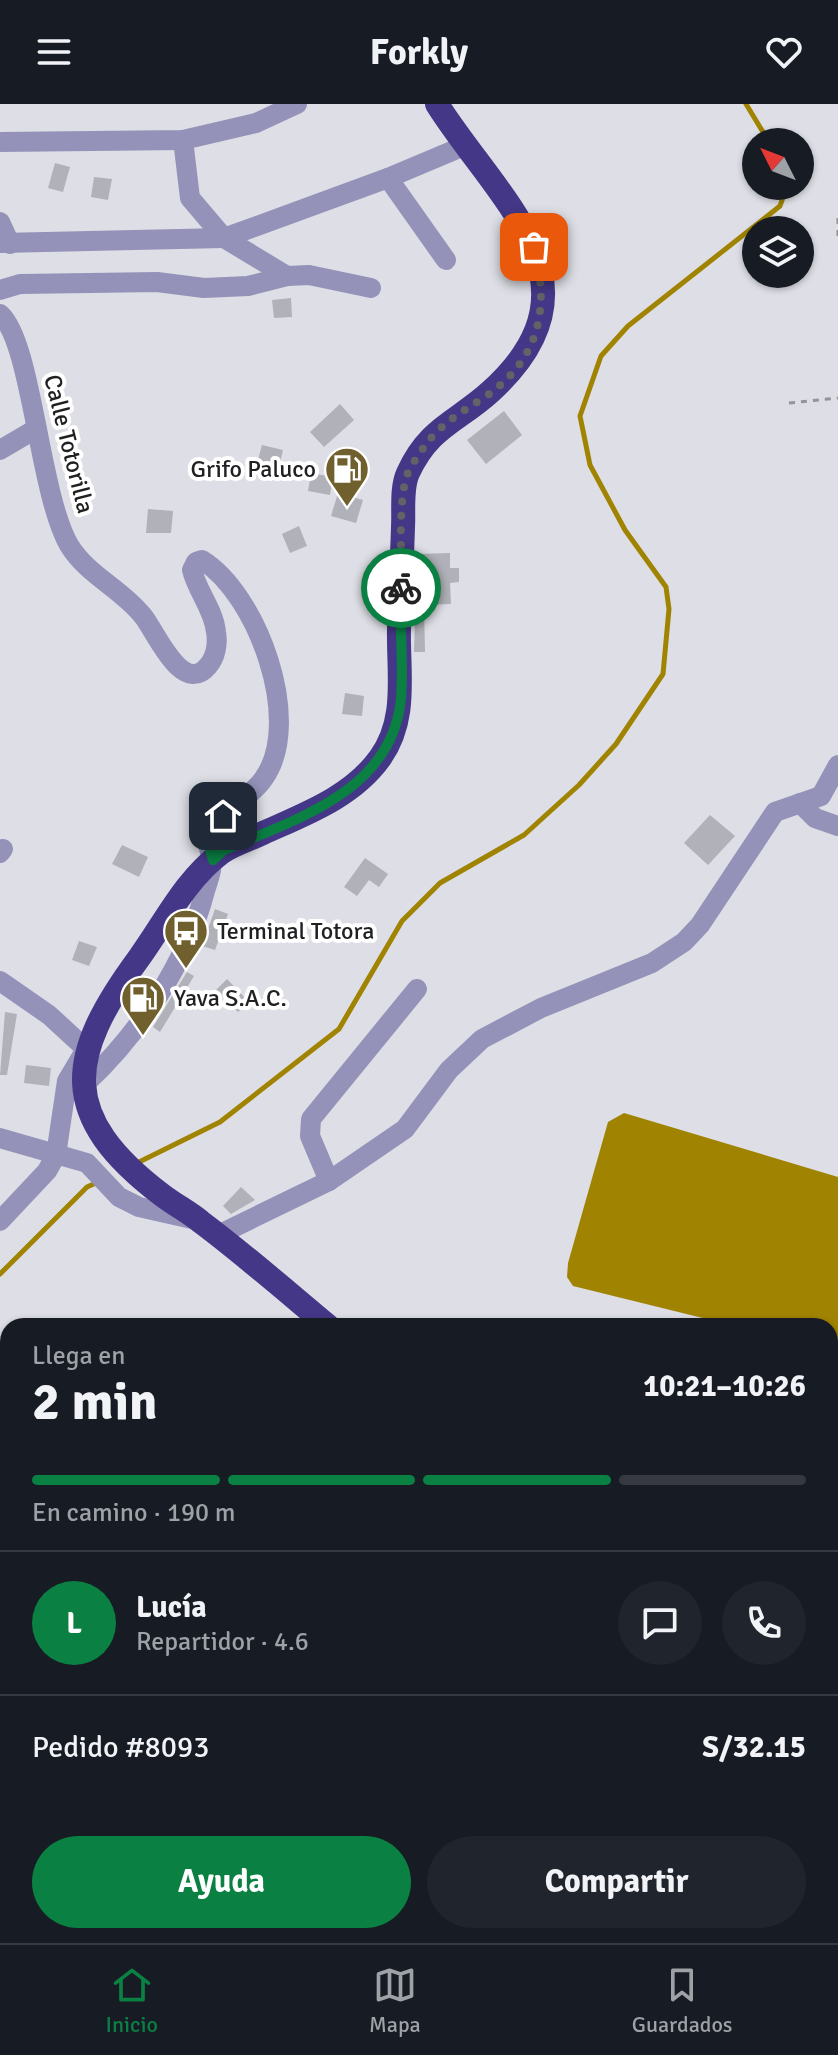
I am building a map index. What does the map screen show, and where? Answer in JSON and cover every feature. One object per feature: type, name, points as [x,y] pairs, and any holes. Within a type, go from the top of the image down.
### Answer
[{"type":"highway","points":[[318,1318],[209,1228],[161,1195],[112,1151],[91,1121],[84,1085],[86,1049],[104,1005],[183,891],[224,850],[317,809],[357,785],[381,757],[396,728],[401,697],[399,633],[406,477],[431,436],[453,417],[488,395],[526,356],[542,307],[542,280],[534,247],[520,216],[464,146],[437,104]]},
{"type":"street","points":[[0,142],[183,140],[256,123],[297,104]]},
{"type":"street","points":[[183,140],[190,198],[224,238],[287,276]]},
{"type":"street","points":[[0,222],[5,244],[224,238],[388,178],[464,146]]},
{"type":"street","points":[[388,178],[446,260]]},
{"type":"street","points":[[0,290],[20,284],[157,282],[204,288],[248,286],[287,276],[309,275],[371,288]]},
{"type":"street","name":"Calle Totorilla","points":[[0,314],[20,349],[34,430],[53,507],[69,545],[92,573],[142,614],[168,658],[185,672],[195,674],[208,668],[217,650],[216,630],[193,575],[196,562],[202,560],[215,569],[264,641],[274,678],[278,717],[274,749],[266,777],[245,800],[209,827],[206,838],[213,860]]},
{"type":"street","points":[[0,450],[34,430]]},
{"type":"street","points":[[0,1138],[87,1163],[119,1197],[139,1207],[209,1228],[329,1181],[405,1129],[449,1070],[482,1039],[541,1008],[652,963],[684,942],[700,925],[775,812],[821,796],[838,765]]},
{"type":"street","points":[[800,803],[815,818],[838,826]]},
{"type":"street","points":[[84,1085],[113,1058],[131,1034],[184,948],[196,925],[213,860]]},
{"type":"street","points":[[0,981],[49,1015],[86,1049],[67,1081],[56,1155],[47,1171],[0,1221]]},
{"type":"street","points":[[329,1181],[310,1136],[311,1119],[417,989]]},
{"type":"path","points":[[838,218],[838,242]]},
{"type":"path","points":[[789,403],[838,398]]},
{"type":"shaded area","points":[[624,1113],[838,1177],[838,1318],[703,1318],[573,1286],[567,1277],[568,1263],[608,1122]]},
{"type":"building","points":[[55,163],[70,167],[63,192],[48,188]]},
{"type":"building","points":[[94,177],[112,179],[108,200],[91,197]]},
{"type":"building","points":[[291,298],[292,317],[274,318],[272,300]]},
{"type":"building","points":[[340,404],[354,420],[324,447],[310,432]]},
{"type":"building","points":[[504,411],[522,435],[486,464],[467,440]]},
{"type":"building","points":[[262,445],[283,450],[276,479],[254,474]]},
{"type":"building","points":[[311,473],[333,477],[330,495],[308,491]]},
{"type":"building","name":"Grifo Paluco","points":[[338,493],[363,500],[356,523],[331,516]]},
{"type":"building","points":[[148,509],[173,511],[171,533],[146,533]]},
{"type":"building","points":[[299,526],[307,546],[290,553],[282,534]]},
{"type":"building","points":[[450,553],[450,568],[459,568],[459,582],[450,583],[451,604],[424,605],[425,652],[414,652],[417,554]]},
{"type":"building","points":[[345,693],[364,696],[362,716],[342,714]]},
{"type":"building","points":[[710,815],[735,836],[708,865],[684,843]]},
{"type":"building","points":[[122,845],[148,857],[139,877],[112,864]]},
{"type":"building","points":[[365,858],[388,874],[379,887],[369,880],[357,896],[344,887]]},
{"type":"building","points":[[215,909],[228,914],[215,950],[202,946]]},
{"type":"building","points":[[79,941],[97,947],[89,966],[72,960]]},
{"type":"building","points":[[187,972],[194,976],[160,1032],[153,1027]]},
{"type":"building","points":[[227,979],[249,1002],[238,1012],[216,990]]},
{"type":"building","points":[[5,1012],[17,1014],[7,1075],[0,1075]]},
{"type":"building","points":[[26,1065],[51,1068],[49,1086],[24,1083]]},
{"type":"building","points":[[241,1187],[255,1200],[231,1214],[223,1206]]},
{"type":"waterway","points":[[746,104],[761,128]]},
{"type":"waterway","points":[[135,1164],[220,1122],[339,1029],[402,921],[440,883],[524,835],[579,785],[616,744],[663,674],[669,609],[666,587],[625,530],[590,465],[580,416],[601,356],[628,326],[780,206],[782,200]]},
{"type":"waterway","points":[[0,1274],[87,1187],[98,1182]]},
{"type":"way so far","points":[[401,588],[406,477],[431,436],[453,417],[488,395],[526,356],[542,307],[542,280],[534,247]]},
{"type":"place","name":"Grifo Paluco","points":[[347,508]]},
{"type":"place","name":"Terminal Totora","points":[[186,970]]},
{"type":"place","name":"Yava S.A.C.","points":[[143,1037]]},
{"type":"route","points":[[223,816],[209,827],[206,838],[213,860],[224,850],[317,809],[357,785],[381,757],[396,728],[401,697],[401,588]]}]
